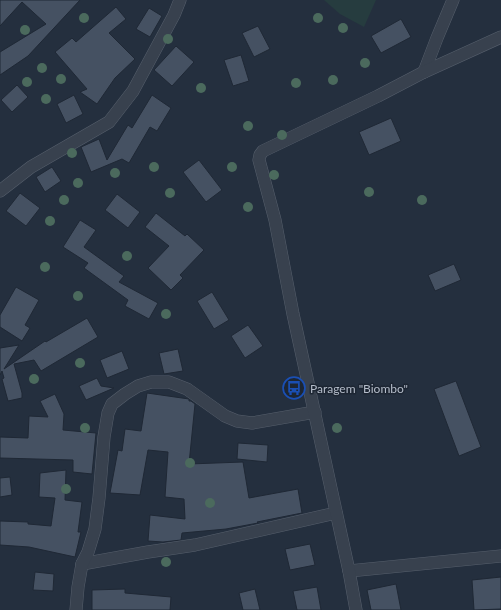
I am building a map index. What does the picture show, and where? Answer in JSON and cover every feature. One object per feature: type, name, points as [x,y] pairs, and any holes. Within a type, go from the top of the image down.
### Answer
[{"type":"street","points":[[0,191],[31,167],[109,122],[133,91],[174,15],[180,0]]},
{"type":"street","points":[[424,72],[453,0]]},
{"type":"street","points":[[356,610],[349,571],[293,314],[275,220],[259,160],[260,154],[263,151],[378,96],[424,72],[501,37]]},
{"type":"street","points":[[76,610],[82,564],[88,552],[95,529],[104,437],[108,413],[112,404],[138,386],[151,382],[168,382],[187,389],[225,416],[237,421],[252,423],[315,412]]},
{"type":"street","points":[[82,564],[195,545],[336,513]]},
{"type":"street","points":[[349,571],[501,556]]},
{"type":"green space","points":[[324,0],[376,0],[364,27],[340,14]]},
{"type":"building","points":[[0,0],[80,0],[28,56],[0,75],[0,52],[46,24],[22,2],[0,26]]},
{"type":"building","points":[[116,7],[126,19],[109,33],[135,59],[115,78],[97,104],[80,92],[87,89],[55,52],[72,38],[76,42]]},
{"type":"building","points":[[149,8],[162,16],[150,37],[136,29]]},
{"type":"building","points":[[401,19],[411,37],[381,53],[371,36]]},
{"type":"building","points":[[258,26],[270,49],[254,57],[242,33]]},
{"type":"building","points":[[176,46],[194,62],[172,86],[154,70]]},
{"type":"building","points":[[241,55],[249,81],[233,86],[224,60]]},
{"type":"building","points":[[17,85],[28,97],[12,112],[1,100]]},
{"type":"building","points":[[74,95],[83,114],[66,123],[57,104]]},
{"type":"building","points":[[152,95],[171,108],[157,131],[150,127],[129,163],[122,159],[91,172],[81,147],[99,139],[107,160],[128,125],[132,128]]},
{"type":"building","points":[[391,118],[401,141],[369,155],[359,132]]},
{"type":"building","points":[[199,160],[222,190],[206,202],[183,172]]},
{"type":"building","points":[[52,167],[61,181],[45,192],[36,177]]},
{"type":"building","points":[[20,193],[40,208],[26,226],[6,211]]},
{"type":"building","points":[[117,194],[140,212],[128,228],[105,210]]},
{"type":"building","points":[[156,213],[185,236],[187,234],[204,250],[180,275],[183,278],[171,290],[148,268],[169,246],[145,227]]},
{"type":"building","points":[[80,220],[96,230],[84,247],[124,276],[119,282],[158,303],[149,319],[125,306],[128,300],[84,268],[88,263],[63,247]]},
{"type":"building","points":[[454,264],[461,280],[435,291],[428,275]]},
{"type":"building","points":[[16,287],[39,300],[25,325],[30,328],[22,341],[0,327],[0,315]]},
{"type":"building","points":[[212,292],[229,320],[214,329],[197,301]]},
{"type":"building","points":[[87,318],[98,337],[41,371],[34,360],[14,364],[22,398],[8,401],[2,379],[4,378],[2,371],[0,375],[0,348],[19,345],[4,369],[45,341],[46,342]]},
{"type":"building","points":[[248,325],[263,346],[245,358],[231,336]]},
{"type":"building","points":[[178,349],[183,371],[164,374],[159,353]]},
{"type":"building","points":[[122,351],[129,369],[107,378],[100,360]]},
{"type":"building","points":[[97,378],[101,386],[114,388],[86,400],[79,386]]},
{"type":"building","points":[[456,381],[481,447],[459,456],[434,389]]},
{"type":"building","points":[[147,393],[189,399],[189,401],[195,404],[189,464],[243,462],[249,498],[298,489],[302,513],[226,529],[182,533],[181,540],[163,542],[148,541],[150,515],[185,519],[184,499],[165,497],[168,452],[148,450],[140,495],[110,493],[118,450],[122,451],[125,429],[141,431]]},
{"type":"building","points":[[55,394],[64,414],[63,430],[96,433],[92,474],[73,472],[73,460],[0,458],[0,437],[28,438],[29,416],[48,417],[40,401]]},
{"type":"building","points":[[238,443],[268,445],[267,462],[237,459]]},
{"type":"building","points":[[66,470],[65,500],[82,502],[78,532],[81,532],[75,557],[29,547],[0,545],[0,521],[28,522],[28,524],[51,526],[55,498],[39,497],[40,473]]},
{"type":"building","points":[[10,477],[12,495],[0,497],[0,478]]},
{"type":"building","points":[[310,544],[315,565],[290,570],[285,549]]},
{"type":"building","points":[[35,572],[54,574],[53,591],[33,590]]},
{"type":"building","points":[[501,577],[501,609],[474,610],[472,580]]},
{"type":"building","points":[[396,584],[401,610],[371,610],[367,590]]},
{"type":"building","points":[[317,587],[321,610],[297,610],[293,591]]},
{"type":"building","points":[[125,589],[125,593],[171,597],[170,610],[92,610],[92,590]]},
{"type":"building","points":[[255,589],[260,610],[243,610],[239,593]]},
{"type":"place","name":"Paragem \"Biombo\"","points":[[294,388]]}]
